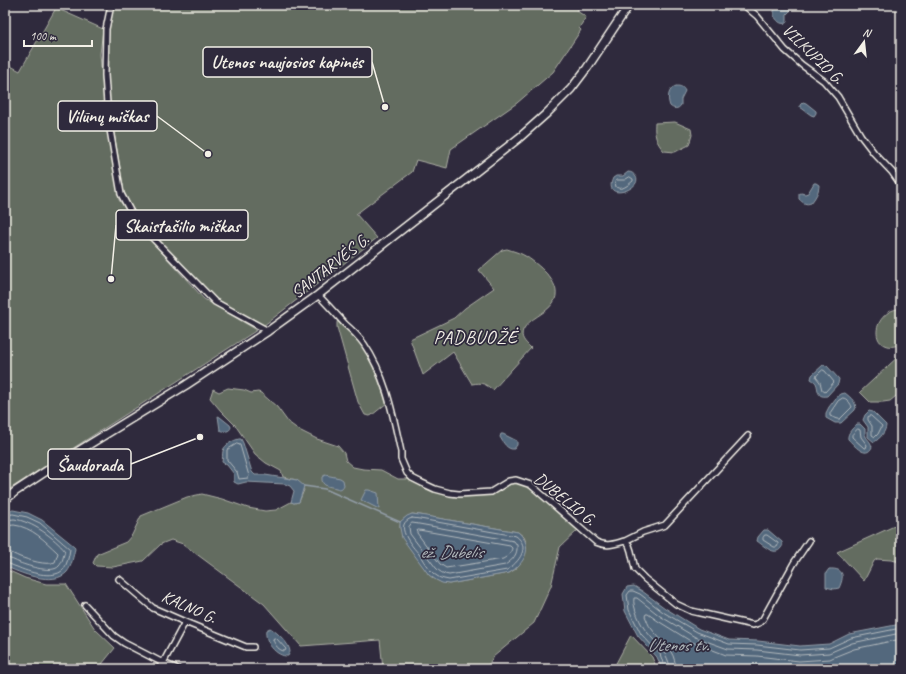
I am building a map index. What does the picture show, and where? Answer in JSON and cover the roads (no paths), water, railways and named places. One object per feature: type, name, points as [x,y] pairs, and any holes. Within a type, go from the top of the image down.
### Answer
[{"type":"main road","name":"SANTARVĖS G.","points":[[5,500],[54,466],[186,385],[268,331],[318,295],[519,138],[561,100],[579,79],[629,5]]},
{"type":"street","points":[[111,5],[106,29],[104,74],[108,118],[121,194],[135,220],[215,302],[268,331]]},
{"type":"street","name":"VILKUPIO G.","points":[[744,5],[757,16],[785,50],[824,81],[838,97],[860,136],[892,172],[901,185]]},
{"type":"street","name":"DUBELIO G.","points":[[318,295],[358,337],[371,356],[380,375],[390,405],[403,466],[412,478],[435,489],[459,494],[491,492],[509,481],[516,480],[531,485],[596,542],[602,545],[610,545],[625,541],[643,532],[664,525],[748,436]]},
{"type":"street","points":[[625,541],[631,551],[635,569],[676,604],[691,611],[753,624],[758,623],[763,619],[794,563],[809,541]]},
{"type":"street","name":"KALNO G.","points":[[119,579],[153,608],[246,647],[253,647]]},
{"type":"street","points":[[85,605],[114,636],[124,643],[178,669]]},
{"type":"street","points":[[158,669],[163,663],[184,622]]},
{"type":"water","points":[[777,5],[792,5],[792,9],[787,14],[786,23],[780,23],[774,16],[774,11]]},
{"type":"water","points":[[676,86],[682,87],[685,91],[681,99],[681,105],[678,108],[673,108],[670,106],[668,97],[671,89]]},
{"type":"water","points":[[803,102],[816,111],[814,116],[800,107]]},
{"type":"water","points":[[628,172],[633,173],[636,177],[637,182],[634,186],[623,191],[617,192],[613,190],[611,186],[613,178],[616,176],[623,176]]},
{"type":"water","points":[[814,183],[819,185],[815,197],[811,203],[803,203],[799,199],[799,194],[808,193]]},
{"type":"water","points":[[823,365],[827,366],[839,379],[838,384],[827,396],[821,396],[819,394],[816,383],[811,379],[812,375]]},
{"type":"water","points":[[845,393],[854,403],[856,407],[855,410],[841,423],[835,423],[826,418],[826,413],[836,398]]},
{"type":"water","points":[[869,411],[873,412],[886,425],[882,435],[874,442],[868,437],[868,427],[863,420]]},
{"type":"water","points":[[218,416],[230,425],[231,427],[228,431],[220,430]]},
{"type":"water","points":[[857,424],[860,424],[865,429],[865,435],[871,444],[872,447],[867,452],[863,452],[857,448],[848,439],[849,433]]},
{"type":"water","points":[[501,434],[517,441],[517,445],[514,449],[509,448],[506,445],[500,437]]},
{"type":"water","points":[[241,439],[243,443],[252,472],[255,475],[297,480],[304,486],[299,502],[291,502],[294,491],[290,486],[285,484],[246,482],[238,484],[234,482],[234,474],[227,465],[222,462],[223,452],[227,445]]},
{"type":"water","points":[[325,475],[340,478],[343,480],[344,485],[339,489],[324,484],[322,477]]},
{"type":"water","points":[[366,490],[378,493],[379,509],[361,500]]},
{"type":"water","points":[[13,510],[28,513],[42,520],[74,546],[75,549],[72,561],[67,572],[61,576],[45,579],[27,575],[5,566],[5,511]]},
{"type":"water","name":"ež. Dubelis","points":[[412,514],[518,532],[526,543],[526,555],[519,565],[509,573],[449,584],[442,583],[429,575],[402,538],[400,522]]},
{"type":"water","points":[[764,530],[768,530],[782,542],[783,545],[781,548],[776,551],[772,551],[757,541],[758,537]]},
{"type":"water","points":[[829,569],[838,570],[841,572],[842,580],[839,588],[834,589],[826,587],[826,573]]},
{"type":"water","name":"Utenos tv.","points":[[634,586],[665,608],[699,629],[729,640],[758,641],[800,646],[829,644],[849,634],[901,624],[901,669],[662,669],[657,657],[638,636],[625,611],[623,594],[627,587]]},
{"type":"water","points":[[270,628],[288,645],[290,652],[288,656],[279,654],[272,648],[266,634],[266,630]]},
{"type":"waterway","points":[[304,486],[325,489],[400,522]]},
{"type":"place","name":"Utenos naujosios kapinės","points":[[385,107]]},
{"type":"place","name":"Vilūnų miškas","points":[[208,154]]},
{"type":"place","name":"Skaistašilio miškas","points":[[111,279]]},
{"type":"place","name":"Šaudorada","points":[[200,437]]},
{"type":"district","name":"PADBUOŽĖ","points":[[476,337]]}]
